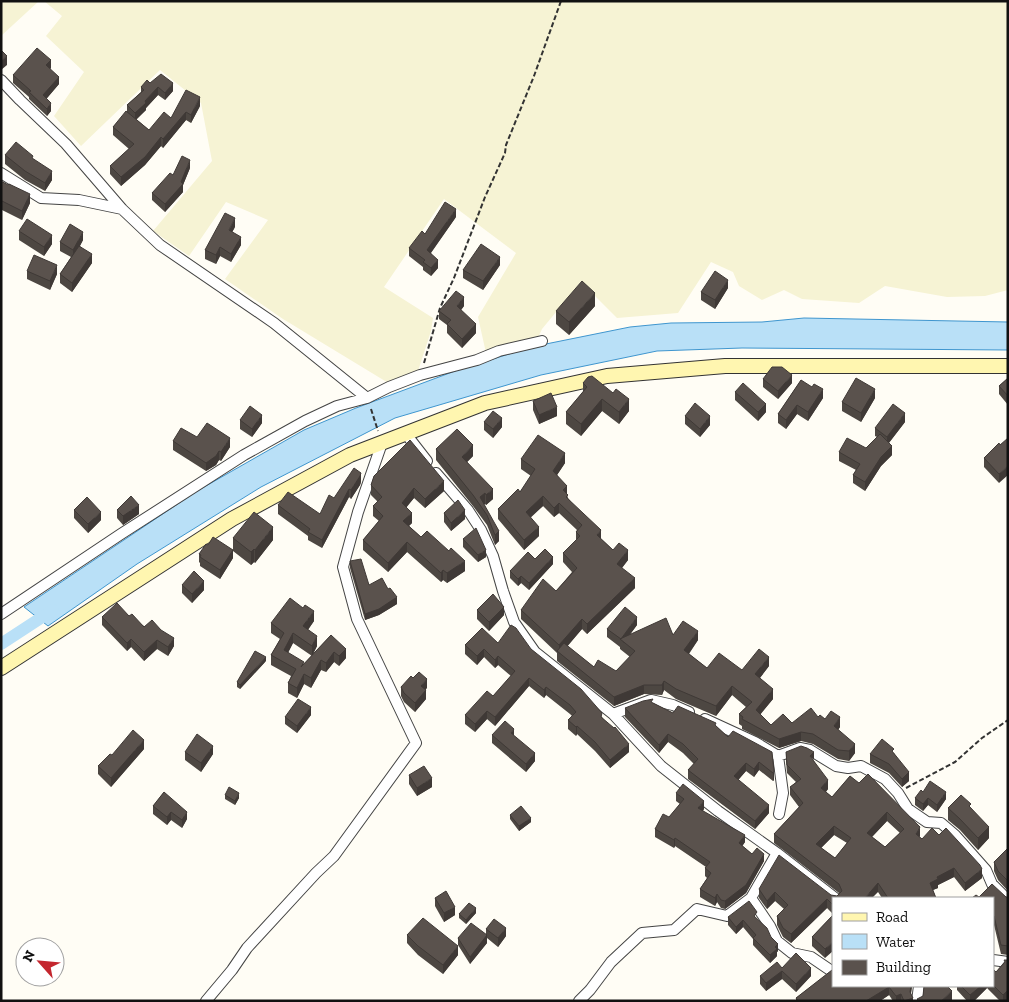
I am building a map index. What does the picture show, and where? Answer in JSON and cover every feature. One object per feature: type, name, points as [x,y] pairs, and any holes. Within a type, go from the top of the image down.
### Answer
[{"type":"main road","points":[[1,668],[232,519],[350,455],[485,403],[607,376],[725,366],[1008,366]]},
{"type":"street","points":[[1,80],[66,144],[122,209],[160,245],[274,323],[367,398]]},
{"type":"street","points":[[1,173],[41,198],[79,200],[122,209]]},
{"type":"street","points":[[1,614],[120,534],[244,455],[305,421],[337,406],[367,398],[389,386],[420,375],[477,360],[500,351],[542,341]]},
{"type":"street","points":[[406,434],[468,510],[481,530],[493,556],[514,622],[536,652],[613,714],[661,766],[834,897]]},
{"type":"street","points":[[206,1001],[248,948],[316,873],[334,856],[416,743],[357,619],[343,567],[358,512],[382,443]]},
{"type":"street","points":[[613,714],[651,700],[673,705],[755,742],[778,756]]},
{"type":"street","points":[[778,756],[800,748],[810,750],[836,766],[848,768],[861,766],[885,779],[898,793],[908,809],[927,822],[940,823],[955,836],[986,870],[992,884],[1008,900]]},
{"type":"street","points":[[778,756],[783,793],[779,814]]},
{"type":"street","points":[[579,1001],[611,962],[642,934],[674,930],[697,909],[727,916],[751,898],[777,853]]},
{"type":"street","points":[[751,898],[770,926],[777,941],[792,953],[810,957],[832,971]]},
{"type":"street","points":[[994,960],[1008,962]]},
{"type":"street","points":[[917,1001],[918,987]]},
{"type":"path","points":[[420,375],[440,308],[505,153],[506,145],[534,76],[560,1]]},
{"type":"path","points":[[367,398],[382,443]]},
{"type":"path","points":[[898,793],[955,762],[982,738],[1008,720]]},
{"type":"shaded area","points":[[1,1],[39,1],[1,36]]},
{"type":"shaded area","points":[[44,1],[1008,1],[1008,290],[985,296],[947,297],[885,286],[859,303],[802,299],[784,290],[762,300],[739,286],[733,272],[711,262],[678,313],[617,318],[581,282],[542,329],[538,338],[486,353],[478,317],[516,253],[444,199],[384,287],[433,318],[431,331],[418,371],[390,384],[283,319],[225,279],[268,220],[226,202],[189,256],[153,231],[212,161],[201,103],[160,70],[81,146],[54,116],[84,72],[46,36],[62,16]]},
{"type":"water","points":[[804,318],[1008,322],[1008,350],[742,348],[657,351],[541,375],[395,418],[261,487],[137,564],[48,626],[24,607],[197,491],[304,430],[356,408],[455,371],[531,347],[630,327],[671,323],[762,322]]},
{"type":"building","points":[[37,48],[51,60],[46,65],[59,77],[43,95],[51,103],[47,109],[13,75]]},
{"type":"building","points":[[1,50],[7,56],[1,61]]},
{"type":"building","points":[[161,74],[173,83],[165,93],[158,87],[145,101],[146,103],[135,113],[127,105],[144,90],[141,87],[147,80],[150,83]]},
{"type":"building","points":[[186,90],[200,97],[191,115],[186,112],[163,139],[161,137],[145,157],[121,177],[110,166],[134,144],[113,127],[126,111],[149,130],[164,112],[171,118]]},
{"type":"building","points":[[16,142],[33,156],[32,158],[52,171],[45,183],[25,171],[5,155]]},
{"type":"building","points":[[182,156],[190,160],[181,182],[183,184],[165,204],[152,193],[170,173],[173,175]]},
{"type":"building","points":[[1,181],[30,194],[22,211],[1,202]]},
{"type":"building","points":[[445,202],[456,209],[427,250],[438,260],[431,268],[423,262],[425,260],[409,248],[422,231],[425,234]]},
{"type":"building","points":[[225,213],[235,218],[229,230],[241,237],[231,254],[220,247],[216,255],[205,250]]},
{"type":"building","points":[[27,219],[52,235],[44,247],[19,231]]},
{"type":"building","points":[[70,224],[83,232],[73,250],[60,242]]},
{"type":"building","points":[[481,244],[500,257],[483,281],[463,270]]},
{"type":"building","points":[[79,246],[92,254],[72,283],[60,274]]},
{"type":"building","points":[[34,255],[57,265],[50,281],[27,271]]},
{"type":"building","points":[[715,271],[728,280],[715,300],[701,292]]},
{"type":"building","points":[[582,281],[595,293],[569,322],[556,311]]},
{"type":"building","points":[[456,291],[464,297],[457,306],[476,324],[462,339],[447,324],[451,320],[439,311]]},
{"type":"building","points":[[772,367],[782,367],[792,375],[778,391],[763,379]]},
{"type":"building","points":[[592,376],[613,393],[616,389],[629,399],[619,412],[602,399],[581,424],[566,412],[587,387],[583,383],[588,377]]},
{"type":"building","points":[[856,378],[875,389],[861,413],[842,402]]},
{"type":"building","points":[[1008,378],[1008,396],[999,386]]},
{"type":"building","points":[[801,380],[812,387],[814,384],[823,389],[808,412],[797,405],[786,420],[778,414]]},
{"type":"building","points":[[743,383],[766,404],[758,412],[735,392]]},
{"type":"building","points":[[551,393],[557,407],[539,415],[533,401]]},
{"type":"building","points":[[695,403],[710,416],[700,429],[685,416]]},
{"type":"building","points":[[893,404],[905,413],[887,437],[875,428]]},
{"type":"building","points":[[250,406],[262,415],[252,429],[240,420]]},
{"type":"building","points":[[493,411],[502,418],[493,429],[484,422]]},
{"type":"building","points":[[207,423],[230,438],[221,452],[219,451],[216,456],[206,463],[173,441],[181,428],[197,437]]},
{"type":"building","points":[[457,429],[473,445],[462,457],[493,489],[480,497],[499,531],[495,535],[487,515],[436,449]]},
{"type":"building","points":[[880,434],[892,446],[881,457],[865,482],[853,475],[860,464],[839,452],[847,438],[866,448]]},
{"type":"building","points":[[538,435],[565,453],[553,471],[567,486],[563,490],[568,495],[566,497],[601,530],[597,535],[613,550],[619,543],[628,550],[617,564],[635,578],[587,624],[582,619],[559,645],[521,610],[543,579],[556,591],[577,568],[563,553],[580,536],[576,532],[582,525],[559,503],[554,508],[543,496],[526,512],[539,527],[524,540],[498,509],[518,489],[520,492],[535,469],[521,459]]},
{"type":"building","points":[[1008,438],[1008,466],[999,474],[984,458],[999,443],[1000,445]]},
{"type":"building","points":[[410,440],[444,481],[425,499],[414,488],[402,503],[412,513],[403,521],[421,537],[427,531],[449,551],[451,548],[465,561],[447,573],[443,570],[441,573],[407,542],[388,563],[363,540],[383,516],[373,506],[382,497],[371,485],[374,476]]},
{"type":"building","points":[[354,468],[361,473],[360,476],[351,490],[349,489],[322,540],[308,532],[310,529],[278,505],[288,492],[320,514],[329,495],[334,498]]},
{"type":"building","points":[[131,496],[139,505],[123,516],[117,510]]},
{"type":"building","points":[[87,497],[101,512],[88,524],[74,510]]},
{"type":"building","points":[[458,500],[465,510],[451,523],[444,513]]},
{"type":"building","points":[[254,512],[273,527],[255,550],[251,552],[233,538]]},
{"type":"building","points":[[476,528],[486,550],[478,555],[463,539]]},
{"type":"building","points":[[213,537],[233,550],[220,570],[200,557],[201,555],[199,554]]},
{"type":"building","points":[[545,549],[553,557],[529,583],[521,576],[518,579],[510,571],[528,552],[535,559]]},
{"type":"building","points":[[361,559],[369,585],[382,578],[388,589],[390,588],[397,597],[379,609],[365,614],[350,561]]},
{"type":"building","points":[[194,571],[204,581],[192,594],[182,585]]},
{"type":"building","points":[[493,594],[504,607],[489,622],[477,610]]},
{"type":"building","points":[[290,598],[303,608],[305,605],[314,611],[303,626],[317,636],[312,646],[293,633],[284,650],[304,662],[301,667],[331,635],[346,649],[339,656],[334,652],[326,663],[321,660],[311,678],[304,674],[297,688],[288,683],[296,669],[271,655],[284,633],[271,623]]},
{"type":"building","points":[[117,603],[129,616],[132,614],[144,627],[152,620],[161,630],[174,638],[168,647],[157,640],[144,652],[131,639],[127,643],[102,617]]},
{"type":"building","points":[[625,607],[637,617],[621,639],[607,629]]},
{"type":"building","points":[[666,618],[673,635],[683,621],[698,631],[684,650],[707,668],[719,653],[742,670],[759,649],[769,657],[755,674],[773,689],[756,710],[771,725],[783,714],[792,723],[811,708],[818,717],[820,715],[825,719],[831,711],[840,717],[834,726],[855,744],[849,751],[838,750],[813,734],[801,732],[779,739],[742,719],[743,717],[739,714],[752,702],[732,686],[716,706],[676,689],[664,681],[662,685],[644,685],[614,697],[557,651],[564,643],[594,667],[598,660],[616,671],[635,651],[620,639]]},
{"type":"building","points":[[511,625],[516,628],[531,649],[581,689],[602,713],[601,717],[615,727],[629,744],[610,760],[595,742],[568,720],[576,712],[570,705],[546,687],[544,690],[529,678],[495,717],[487,711],[475,724],[465,715],[487,691],[493,696],[515,671],[498,656],[495,660],[484,649],[477,656],[465,645],[482,628],[498,643]]},
{"type":"building","points":[[255,651],[266,657],[240,685],[237,682]]},
{"type":"building","points":[[419,672],[427,679],[421,686],[426,690],[415,703],[404,693],[401,687],[411,676],[413,678]]},
{"type":"building","points":[[298,699],[311,707],[297,726],[285,717]]},
{"type":"building","points":[[653,699],[651,702],[673,713],[678,706],[716,723],[715,725],[728,737],[733,731],[772,752],[773,773],[759,762],[754,769],[746,763],[734,776],[769,805],[755,821],[688,770],[698,759],[683,744],[668,734],[659,745],[625,708]]},
{"type":"building","points":[[505,721],[514,729],[511,733],[535,753],[526,764],[492,735]]},
{"type":"building","points":[[133,730],[144,740],[111,778],[98,766],[110,754],[112,755]]},
{"type":"building","points":[[197,734],[213,746],[201,763],[185,752]]},
{"type":"building","points":[[882,739],[894,749],[892,751],[909,772],[902,779],[889,764],[870,754]]},
{"type":"building","points":[[801,746],[814,752],[810,756],[828,780],[821,788],[832,797],[850,776],[859,783],[868,774],[920,827],[916,834],[922,839],[932,828],[939,835],[946,828],[982,869],[965,883],[954,868],[937,877],[938,879],[930,883],[936,897],[887,897],[878,883],[866,897],[832,897],[832,904],[827,899],[791,934],[783,928],[777,916],[788,905],[775,892],[767,901],[759,889],[779,855],[831,895],[837,896],[842,891],[839,884],[774,834],[803,803],[790,787],[801,779],[787,765],[786,752]],"holes":[[[887,812],[904,829],[885,847],[867,833]],[[834,826],[851,838],[835,858],[816,844]]]},
{"type":"building","points":[[424,766],[432,778],[417,788],[409,775]]},
{"type":"building","points":[[930,781],[946,792],[937,805],[928,798],[923,804],[915,798],[921,790],[923,792]]},
{"type":"building","points":[[683,784],[704,801],[698,808],[745,835],[739,843],[752,854],[757,848],[764,854],[746,885],[725,901],[721,900],[717,894],[715,898],[700,889],[711,873],[705,868],[710,862],[675,838],[674,840],[655,829],[663,814],[669,817],[684,799],[676,793]]},
{"type":"building","points":[[229,787],[239,793],[235,801],[225,795]]},
{"type":"building","points":[[164,792],[187,812],[182,820],[171,812],[167,817],[153,806]]},
{"type":"building","points":[[961,795],[971,804],[969,806],[989,827],[978,838],[948,808]]},
{"type":"building","points":[[521,806],[531,818],[519,826],[510,815]]},
{"type":"building","points":[[1008,848],[1008,881],[998,871],[994,862]]},
{"type":"building","points":[[992,884],[1008,897],[1008,946],[1001,945],[994,916],[994,897],[979,897]]},
{"type":"building","points":[[446,891],[455,907],[444,913],[435,898]]},
{"type":"building","points":[[749,901],[757,912],[754,916],[767,928],[771,937],[778,944],[775,947],[777,949],[770,955],[753,938],[756,935],[743,920],[736,927],[728,917]]},
{"type":"building","points":[[469,903],[476,908],[466,920],[459,914]]},
{"type":"building","points":[[832,916],[832,943],[825,949],[812,937]]},
{"type":"building","points":[[423,918],[458,946],[443,965],[407,935]]},
{"type":"building","points":[[494,919],[506,928],[498,938],[486,929]]},
{"type":"building","points":[[471,923],[487,935],[470,957],[458,938]]},
{"type":"building","points":[[796,953],[811,968],[796,984],[782,971],[766,983],[760,976],[777,962],[782,968]]},
{"type":"building","points":[[1004,960],[1008,960],[1008,990],[1003,995],[994,986],[994,970],[996,972],[1005,962]]},
{"type":"building","points":[[832,970],[832,987],[889,987],[866,1001],[798,1001],[796,998]]},
{"type":"building","points":[[889,987],[911,987],[910,992],[913,998],[904,1001],[901,994],[896,996]]},
{"type":"building","points":[[924,987],[948,987],[952,991],[941,1001],[919,1001],[917,999],[923,996]]},
{"type":"building","points":[[962,987],[980,987],[970,995]]},
{"type":"waterway","points":[[1,644],[53,610]]}]
